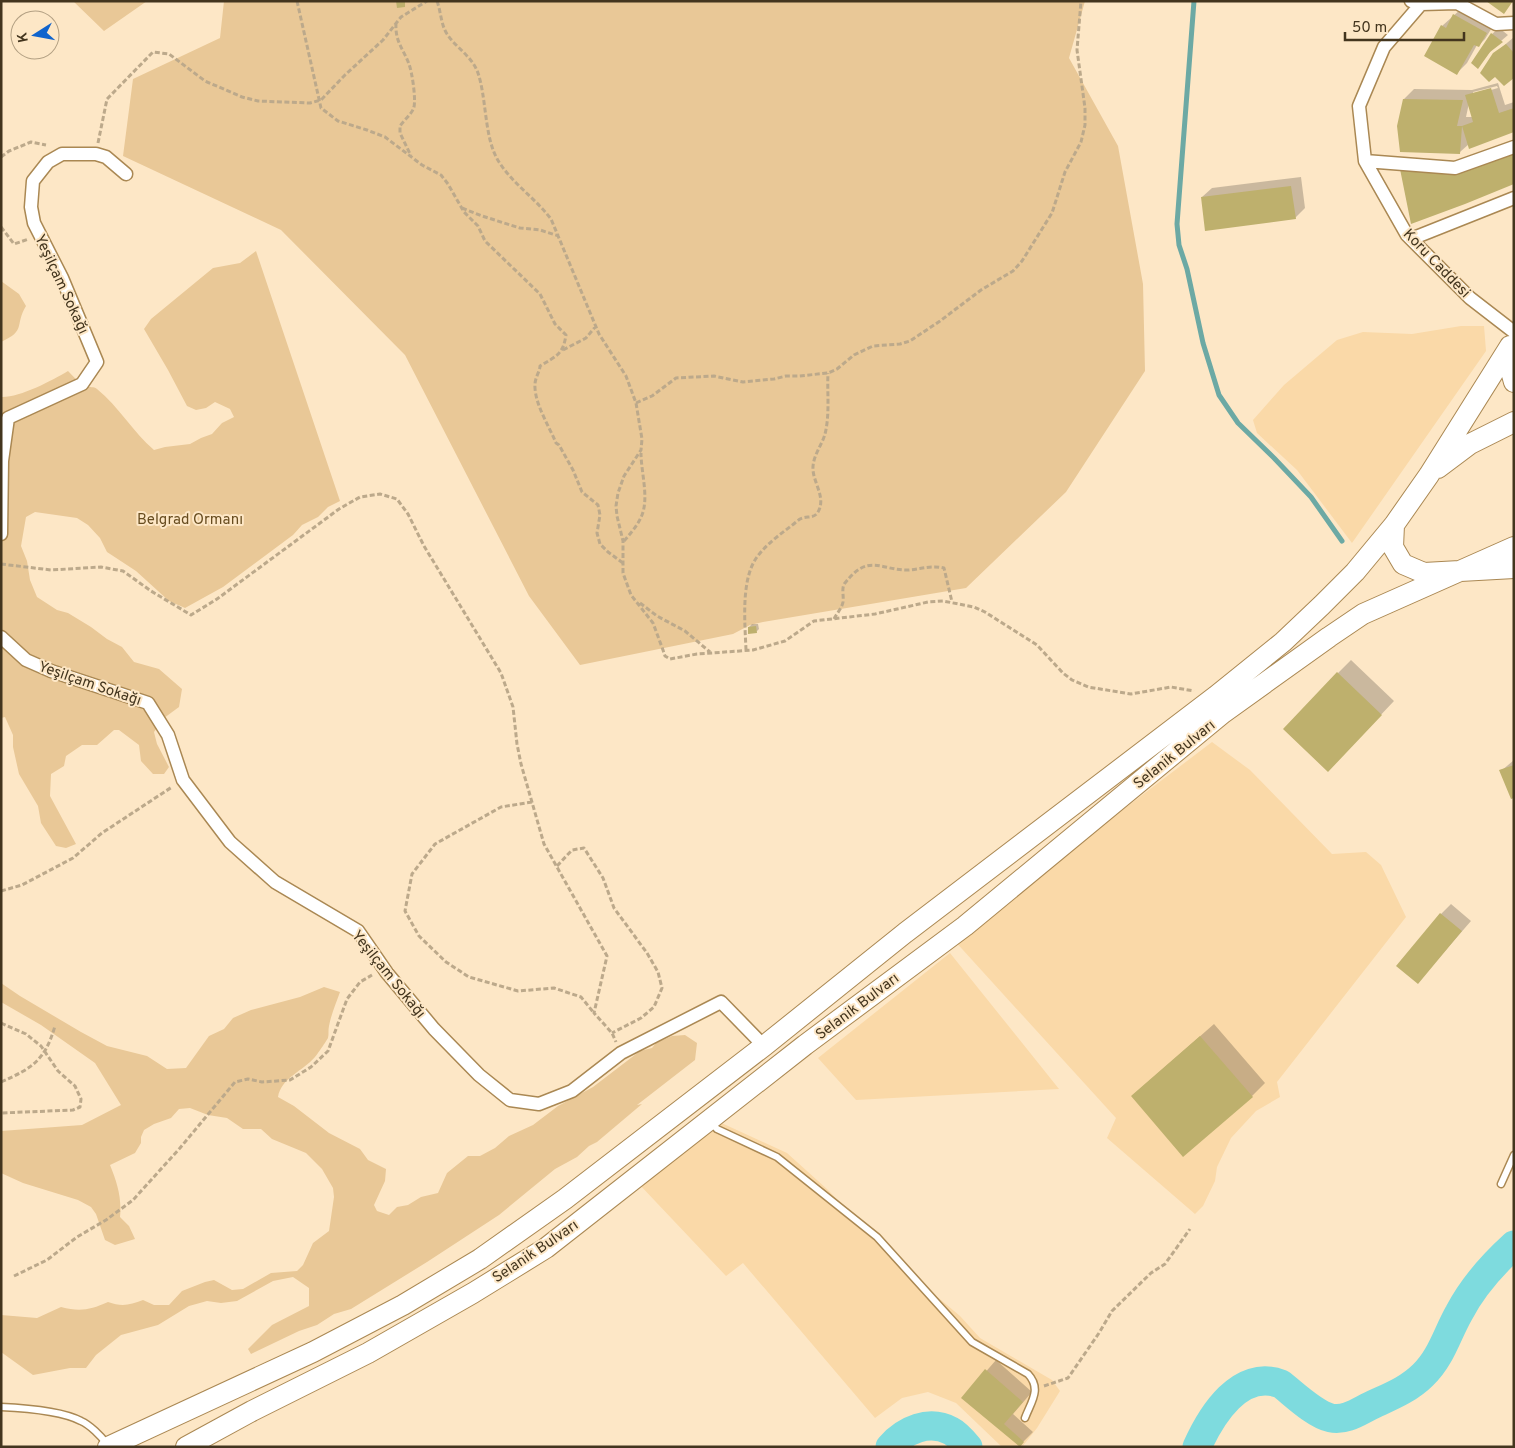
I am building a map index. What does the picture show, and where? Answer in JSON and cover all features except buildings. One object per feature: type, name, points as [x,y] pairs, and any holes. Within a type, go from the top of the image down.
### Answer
[{"type":"main road","name":"Selanik Bulvarı","points":[[108,1447],[313,1352],[403,1305],[472,1264],[566,1198],[764,1046],[905,933],[1216,696],[1283,642],[1354,572],[1394,525],[1429,475],[1510,346],[1509,364],[1514,382]]},
{"type":"main road","points":[[1429,475],[1470,444],[1514,422]]},
{"type":"main road","points":[[1394,525],[1393,547],[1403,564],[1424,573],[1514,568]]},
{"type":"main road","name":"Selanik Bulvarı","points":[[186,1447],[252,1411],[368,1353],[473,1293],[546,1248],[813,1040],[965,926],[1223,713],[1363,614],[1514,547]]},
{"type":"street","points":[[1416,3],[1457,3],[1496,24],[1514,23]]},
{"type":"street","name":"Koru Caddesi","points":[[1416,3],[1384,47],[1359,106],[1365,161],[1411,240],[1470,298],[1514,332]]},
{"type":"street","points":[[1365,161],[1455,168],[1514,146]]},
{"type":"street","name":"Yeşilçam Sokağı","points":[[1,534],[2,461],[8,418],[82,384],[97,362],[62,278],[34,223],[31,206],[33,181],[48,162],[62,154],[96,154]]},
{"type":"street","points":[[96,154],[106,157],[126,174]]},
{"type":"street","points":[[1411,240],[1514,198]]},
{"type":"street","name":"Yeşilçam Sokağı","points":[[1,637],[26,660],[51,672],[148,703],[168,735],[183,780],[230,842],[276,882],[358,931],[384,969],[434,1029],[479,1075],[510,1100],[539,1104],[572,1091],[621,1053],[720,1002],[764,1046]]},
{"type":"lane","points":[[709,1120],[717,1129],[777,1156],[877,1237],[972,1342],[1028,1374],[1034,1380],[1036,1389],[1025,1418]]},
{"type":"lane","points":[[1501,1184],[1514,1155]]},
{"type":"lane","points":[[1,1407],[54,1412],[81,1420],[103,1439],[108,1447]]},
{"type":"path","points":[[297,1],[320,108],[332,117],[385,137],[412,158],[441,175],[462,208],[478,226],[486,241],[540,294],[555,324],[566,335],[562,350]]},
{"type":"path","points":[[96,154],[107,99],[153,52],[168,54],[206,81],[242,97],[310,104],[319,101],[383,40],[396,22],[406,13],[427,1]]},
{"type":"path","points":[[437,1],[446,33],[473,63],[478,73],[494,153],[520,188],[542,207],[551,219],[596,326],[626,376],[636,403],[642,439],[644,498],[642,514],[624,541]]},
{"type":"path","points":[[636,403],[652,396],[676,378],[714,376],[743,382],[828,373],[837,369],[854,355],[873,346],[900,344],[910,341],[981,290],[1013,271],[1022,261],[1052,212],[1065,172],[1081,142],[1085,125],[1085,108],[1077,50],[1081,1]]},
{"type":"path","points":[[396,22],[399,46],[410,65],[413,88],[414,107],[400,126],[400,133],[412,158]]},
{"type":"path","points":[[462,208],[520,228],[540,230],[559,236]]},
{"type":"path","points":[[1,227],[14,244],[39,236]]},
{"type":"path","points":[[596,326],[586,338],[562,350],[557,356],[540,366],[535,379],[535,390],[556,443],[573,470],[580,489],[598,505],[600,515],[597,533],[600,544],[623,562]]},
{"type":"path","points":[[746,650],[746,591],[749,575],[755,560],[773,540],[800,519],[814,517],[819,512],[821,503],[814,478],[813,466],[825,434],[828,414],[828,373]]},
{"type":"path","points":[[641,450],[624,476],[618,492],[617,516],[624,541],[623,562],[626,584],[631,595],[636,600],[657,616],[678,626],[711,652]]},
{"type":"path","points":[[1,564],[50,570],[100,567],[123,571],[151,591],[191,615],[360,496],[380,494],[397,499],[408,514],[424,546],[501,674],[513,707],[518,750],[544,844],[607,956],[594,1013]]},
{"type":"path","points":[[834,619],[842,607],[845,583],[862,568],[871,564],[898,570],[935,566],[944,568],[952,602]]},
{"type":"path","points":[[636,600],[653,623],[665,656],[670,659],[711,652],[754,650],[785,641],[814,621],[874,614],[928,602],[952,602],[974,607],[1001,622],[1037,645],[1072,680],[1088,686],[1101,690],[1131,694],[1172,687],[1216,696]]},
{"type":"path","points":[[1,891],[22,885],[73,858],[102,833],[183,780]]},
{"type":"path","points":[[532,802],[501,808],[435,844],[412,874],[405,911],[419,936],[446,962],[469,977],[518,991],[554,988],[581,997],[612,1034],[621,1053]]},
{"type":"path","points":[[557,866],[572,850],[584,848],[603,878],[614,908],[647,953],[658,972],[662,988],[654,1007],[641,1018],[612,1034]]},
{"type":"path","points":[[14,1276],[47,1260],[77,1237],[106,1220],[133,1200],[180,1148],[235,1082],[248,1078],[262,1082],[290,1080],[311,1067],[328,1051],[347,999],[360,982],[384,969]]},
{"type":"path","points":[[1,1024],[26,1034],[41,1046],[58,1071],[75,1086],[81,1099],[80,1107],[73,1110],[1,1113]]},
{"type":"path","points":[[1,1082],[27,1070],[42,1058],[55,1026]]},
{"type":"path","points":[[1036,1389],[1068,1378],[1112,1311],[1151,1273],[1165,1264],[1190,1229]]},
{"type":"shaded area","points":[[1461,326],[1484,326],[1486,351],[1352,543],[1297,470],[1257,433],[1253,420],[1284,385],[1337,340],[1363,332],[1412,334]]},
{"type":"shaded area","points":[[1212,742],[1250,770],[1332,854],[1366,852],[1381,865],[1406,917],[1277,1082],[1280,1097],[1256,1111],[1231,1138],[1217,1167],[1215,1181],[1203,1206],[1195,1214],[1107,1138],[1116,1118],[953,939]]},
{"type":"shaded area","points":[[950,953],[1059,1089],[856,1100],[818,1058]]},
{"type":"shaded area","points":[[715,1120],[787,1153],[828,1190],[896,1262],[960,1316],[980,1338],[1052,1380],[1060,1391],[1037,1428],[1022,1447],[1002,1447],[956,1403],[928,1392],[902,1398],[875,1418],[743,1263],[726,1276],[638,1183]]},
{"type":"green space","points":[[73,1],[147,1],[104,31]]},
{"type":"green space","points":[[224,1],[1085,1],[1069,58],[1118,146],[1143,284],[1145,371],[1066,492],[966,588],[763,622],[750,625],[733,634],[580,665],[529,596],[405,355],[281,230],[123,156],[133,79],[220,38]]},
{"type":"green space","name":"Belgrad Ormanı","points":[[256,251],[340,501],[328,507],[318,517],[302,525],[293,535],[223,587],[185,608],[169,601],[136,571],[107,552],[100,538],[88,525],[77,518],[35,512],[26,517],[21,546],[27,561],[30,580],[37,597],[57,610],[68,613],[122,647],[134,662],[159,669],[182,689],[179,707],[164,718],[154,732],[157,744],[169,767],[164,774],[153,774],[141,761],[139,745],[119,730],[114,730],[97,745],[82,745],[66,756],[64,766],[51,774],[50,796],[76,844],[66,848],[56,846],[41,823],[38,806],[19,774],[13,747],[13,735],[5,717],[1,718],[1,397],[26,392],[68,371],[81,384],[96,388],[105,396],[154,450],[190,444],[212,434],[222,423],[234,417],[230,409],[215,402],[206,408],[196,410],[187,406],[144,329],[151,319],[213,268],[240,263]]},
{"type":"green space","points":[[1,281],[19,294],[26,306],[17,331],[1,342]]},
{"type":"green space","points":[[1,983],[107,1046],[147,1056],[167,1069],[186,1068],[209,1036],[224,1029],[233,1018],[251,1010],[300,997],[324,987],[340,992],[331,1018],[327,1039],[315,1057],[283,1085],[278,1097],[294,1106],[329,1133],[360,1149],[368,1160],[386,1169],[385,1181],[374,1205],[377,1211],[389,1215],[397,1207],[408,1205],[421,1197],[438,1193],[447,1173],[468,1156],[480,1156],[495,1148],[509,1136],[533,1125],[558,1106],[593,1087],[640,1051],[652,1048],[656,1043],[672,1036],[685,1035],[697,1043],[695,1060],[637,1105],[642,1104],[597,1142],[589,1146],[577,1157],[555,1169],[499,1215],[351,1309],[334,1314],[317,1325],[299,1331],[251,1354],[248,1349],[272,1325],[309,1306],[309,1288],[293,1277],[273,1281],[237,1301],[221,1303],[207,1301],[189,1306],[158,1325],[121,1335],[96,1355],[86,1368],[70,1368],[33,1375],[1,1352],[1,1315],[37,1318],[61,1307],[85,1309],[108,1302],[126,1305],[143,1300],[154,1305],[169,1305],[182,1291],[205,1282],[214,1280],[232,1290],[243,1289],[271,1273],[297,1271],[303,1265],[313,1243],[329,1231],[334,1197],[333,1188],[322,1169],[306,1153],[272,1139],[261,1129],[243,1129],[227,1118],[208,1115],[190,1108],[179,1109],[171,1118],[144,1130],[141,1143],[135,1153],[110,1165],[118,1190],[120,1217],[129,1226],[135,1239],[115,1245],[105,1240],[96,1214],[91,1207],[78,1200],[23,1183],[1,1173],[1,1131],[82,1125],[121,1105],[95,1063],[41,1025],[1,1002]]},
{"type":"waterway","points":[[1194,1],[1177,224],[1179,245],[1187,269],[1203,343],[1219,395],[1238,423],[1311,497],[1342,541]]},
{"type":"waterway","points":[[1197,1447],[1219,1409],[1240,1389],[1253,1383],[1266,1381],[1281,1384],[1318,1412],[1336,1419],[1351,1415],[1405,1389],[1417,1380],[1435,1361],[1470,1294],[1491,1268],[1514,1245]]},
{"type":"waterway","points":[[890,1447],[910,1431],[926,1426],[934,1426],[953,1432],[968,1447]]}]
